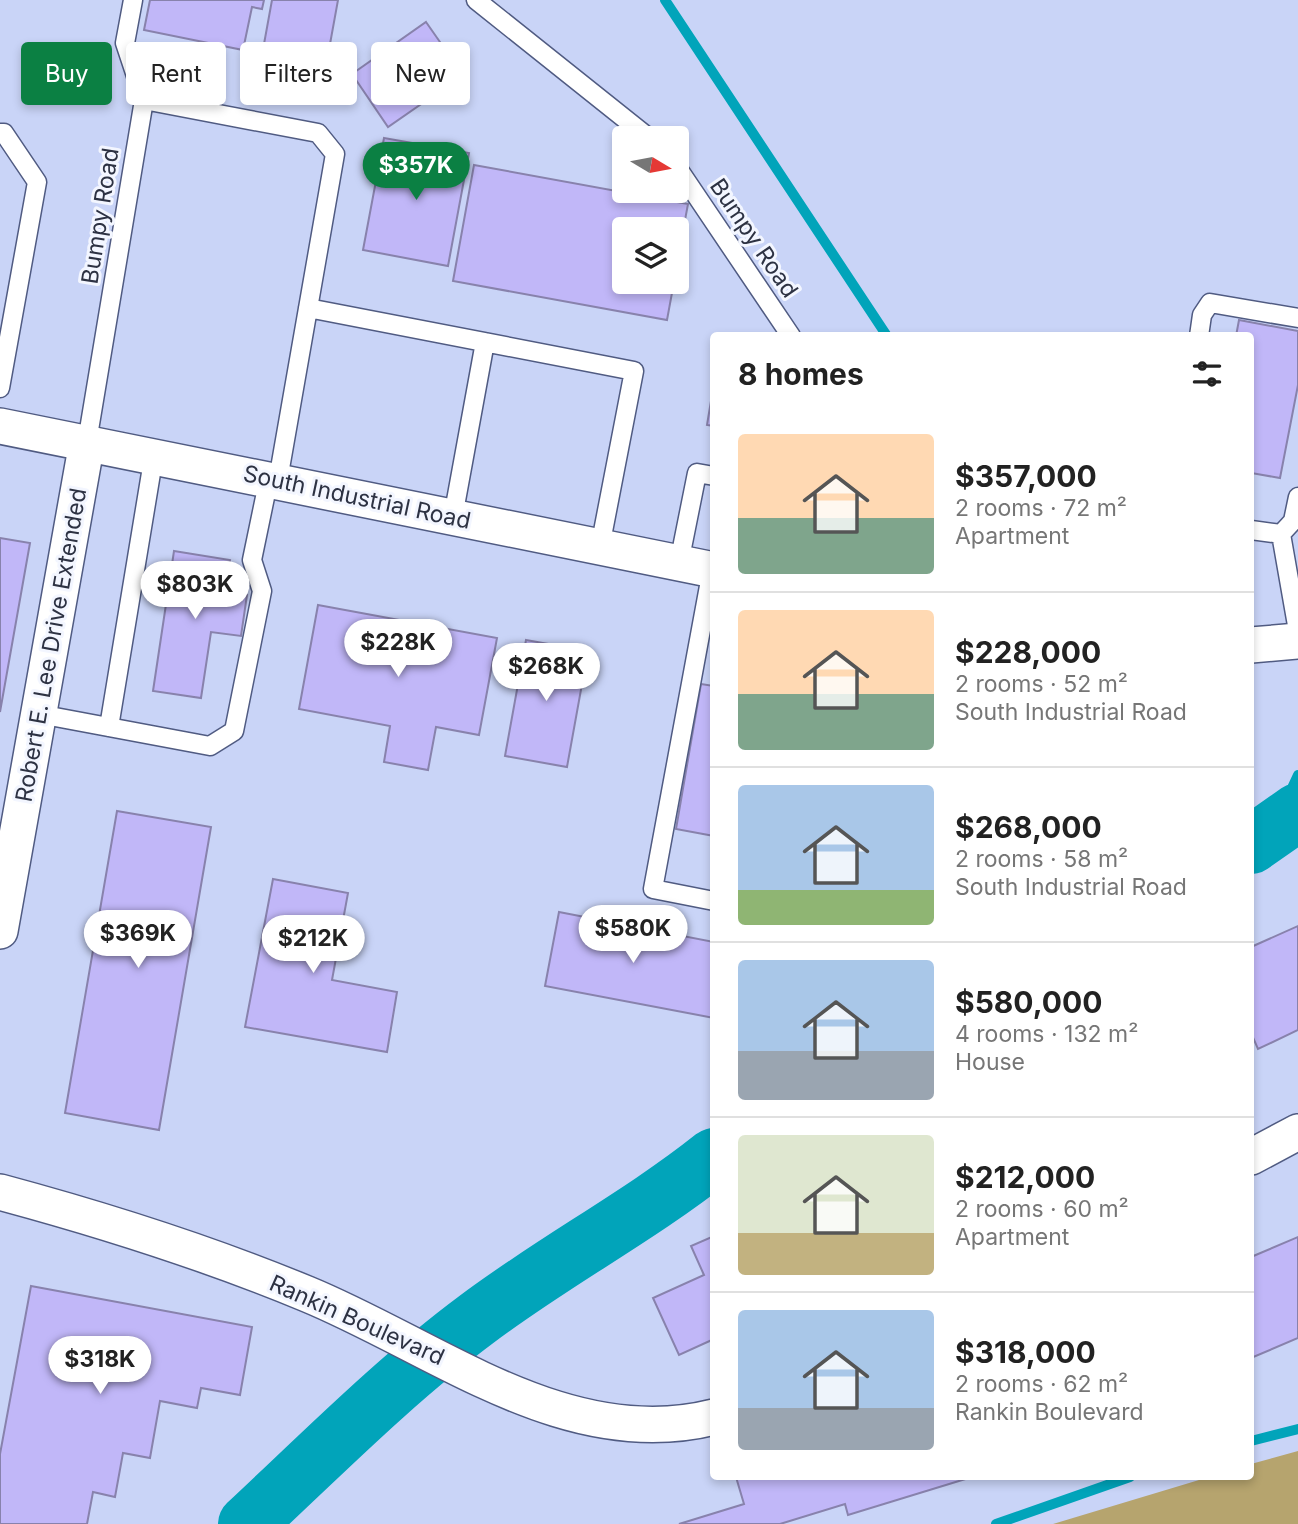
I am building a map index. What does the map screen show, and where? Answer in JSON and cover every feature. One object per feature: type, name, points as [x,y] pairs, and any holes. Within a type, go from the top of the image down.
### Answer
[{"type":"street","name":"South Industrial Road","points":[[0,426],[154,455],[702,568]]},
{"type":"street","name":"Robert E. Lee Drive Extended","points":[[0,931],[87,442]]},
{"type":"street","points":[[1254,645],[1298,641]]},
{"type":"street","points":[[1254,1155],[1298,1132]]},
{"type":"street","name":"Rankin Boulevard","points":[[0,1192],[173,1244],[362,1317],[494,1384],[567,1413],[609,1422],[668,1426],[710,1418]]},
{"type":"lane","name":"Bumpy Road","points":[[126,46],[133,0]]},
{"type":"lane","points":[[476,0],[634,126]]},
{"type":"lane","name":"Bumpy Road","points":[[87,442],[143,105]]},
{"type":"lane","points":[[39,714],[210,746],[234,731],[262,591],[253,560],[274,480],[335,154],[318,133],[170,105]]},
{"type":"lane","points":[[0,133],[4,133],[37,182],[0,388]]},
{"type":"lane","name":"Bumpy Road","points":[[690,186],[787,332]]},
{"type":"lane","points":[[1200,332],[1202,315],[1210,303],[1298,317]]},
{"type":"lane","points":[[308,308],[634,371],[600,547]]},
{"type":"lane","points":[[453,517],[485,342]]},
{"type":"lane","points":[[110,727],[154,455]]},
{"type":"lane","points":[[710,475],[697,473],[702,568],[653,889],[710,900]]},
{"type":"lane","points":[[1280,534],[1293,521],[1298,497]]},
{"type":"lane","points":[[1254,530],[1280,534]]},
{"type":"lane","points":[[1280,534],[1298,631]]},
{"type":"shaded area","points":[[1298,1451],[1298,1524],[1053,1524],[1199,1480],[1254,1480],[1254,1463]]},
{"type":"building","points":[[150,0],[264,0],[262,9],[252,7],[245,42],[240,42],[240,49],[226,47],[226,42],[203,42],[144,30]]},
{"type":"building","points":[[272,0],[338,0],[330,42],[264,42]]},
{"type":"building","points":[[426,22],[440,42],[398,42]]},
{"type":"building","points":[[371,61],[371,102],[357,81],[357,70]]},
{"type":"building","points":[[373,105],[420,105],[388,127]]},
{"type":"building","points":[[384,138],[469,153],[448,266],[363,250]]},
{"type":"building","points":[[474,165],[612,190],[612,203],[688,204],[686,217],[612,217],[612,294],[672,294],[667,320],[453,281]]},
{"type":"building","points":[[1239,320],[1298,331],[1298,385],[1280,478],[1254,474],[1254,332],[1237,332]]},
{"type":"building","points":[[0,538],[30,543],[0,712]]},
{"type":"building","points":[[174,551],[230,560],[225,592],[247,595],[241,636],[211,632],[201,698],[153,691]]},
{"type":"building","points":[[318,605],[497,638],[479,735],[436,727],[428,770],[384,762],[390,726],[299,709]]},
{"type":"building","points":[[526,640],[588,651],[567,767],[505,756]]},
{"type":"building","points":[[701,684],[710,685],[710,835],[676,829]]},
{"type":"building","points":[[117,811],[211,827],[159,1130],[65,1113]]},
{"type":"building","points":[[273,879],[348,893],[332,980],[397,992],[387,1052],[245,1027]]},
{"type":"building","points":[[559,912],[710,941],[710,1017],[545,986]]},
{"type":"building","points":[[1298,926],[1298,1030],[1258,1049],[1254,1040],[1254,946]]},
{"type":"building","points":[[1298,1237],[1298,1338],[1254,1357],[1254,1256]]},
{"type":"building","points":[[710,1238],[710,1341],[679,1355],[653,1298],[704,1275],[691,1246]]},
{"type":"building","points":[[31,1286],[252,1327],[240,1395],[201,1388],[197,1408],[160,1401],[150,1458],[123,1453],[115,1497],[93,1492],[87,1524],[0,1524],[0,1454]]},
{"type":"building","points":[[737,1480],[962,1480],[848,1515],[845,1504],[780,1524],[679,1524],[744,1504]]},
{"type":"waterway","points":[[665,0],[884,332]]},
{"type":"waterway","points":[[1273,829],[1298,775]]},
{"type":"waterway","points":[[1254,843],[1298,812]]},
{"type":"waterway","points":[[247,1524],[359,1418],[447,1342],[506,1298],[657,1199],[710,1160]]},
{"type":"waterway","points":[[1254,1440],[1298,1429]]},
{"type":"waterway","points":[[996,1524],[1121,1480]]}]
